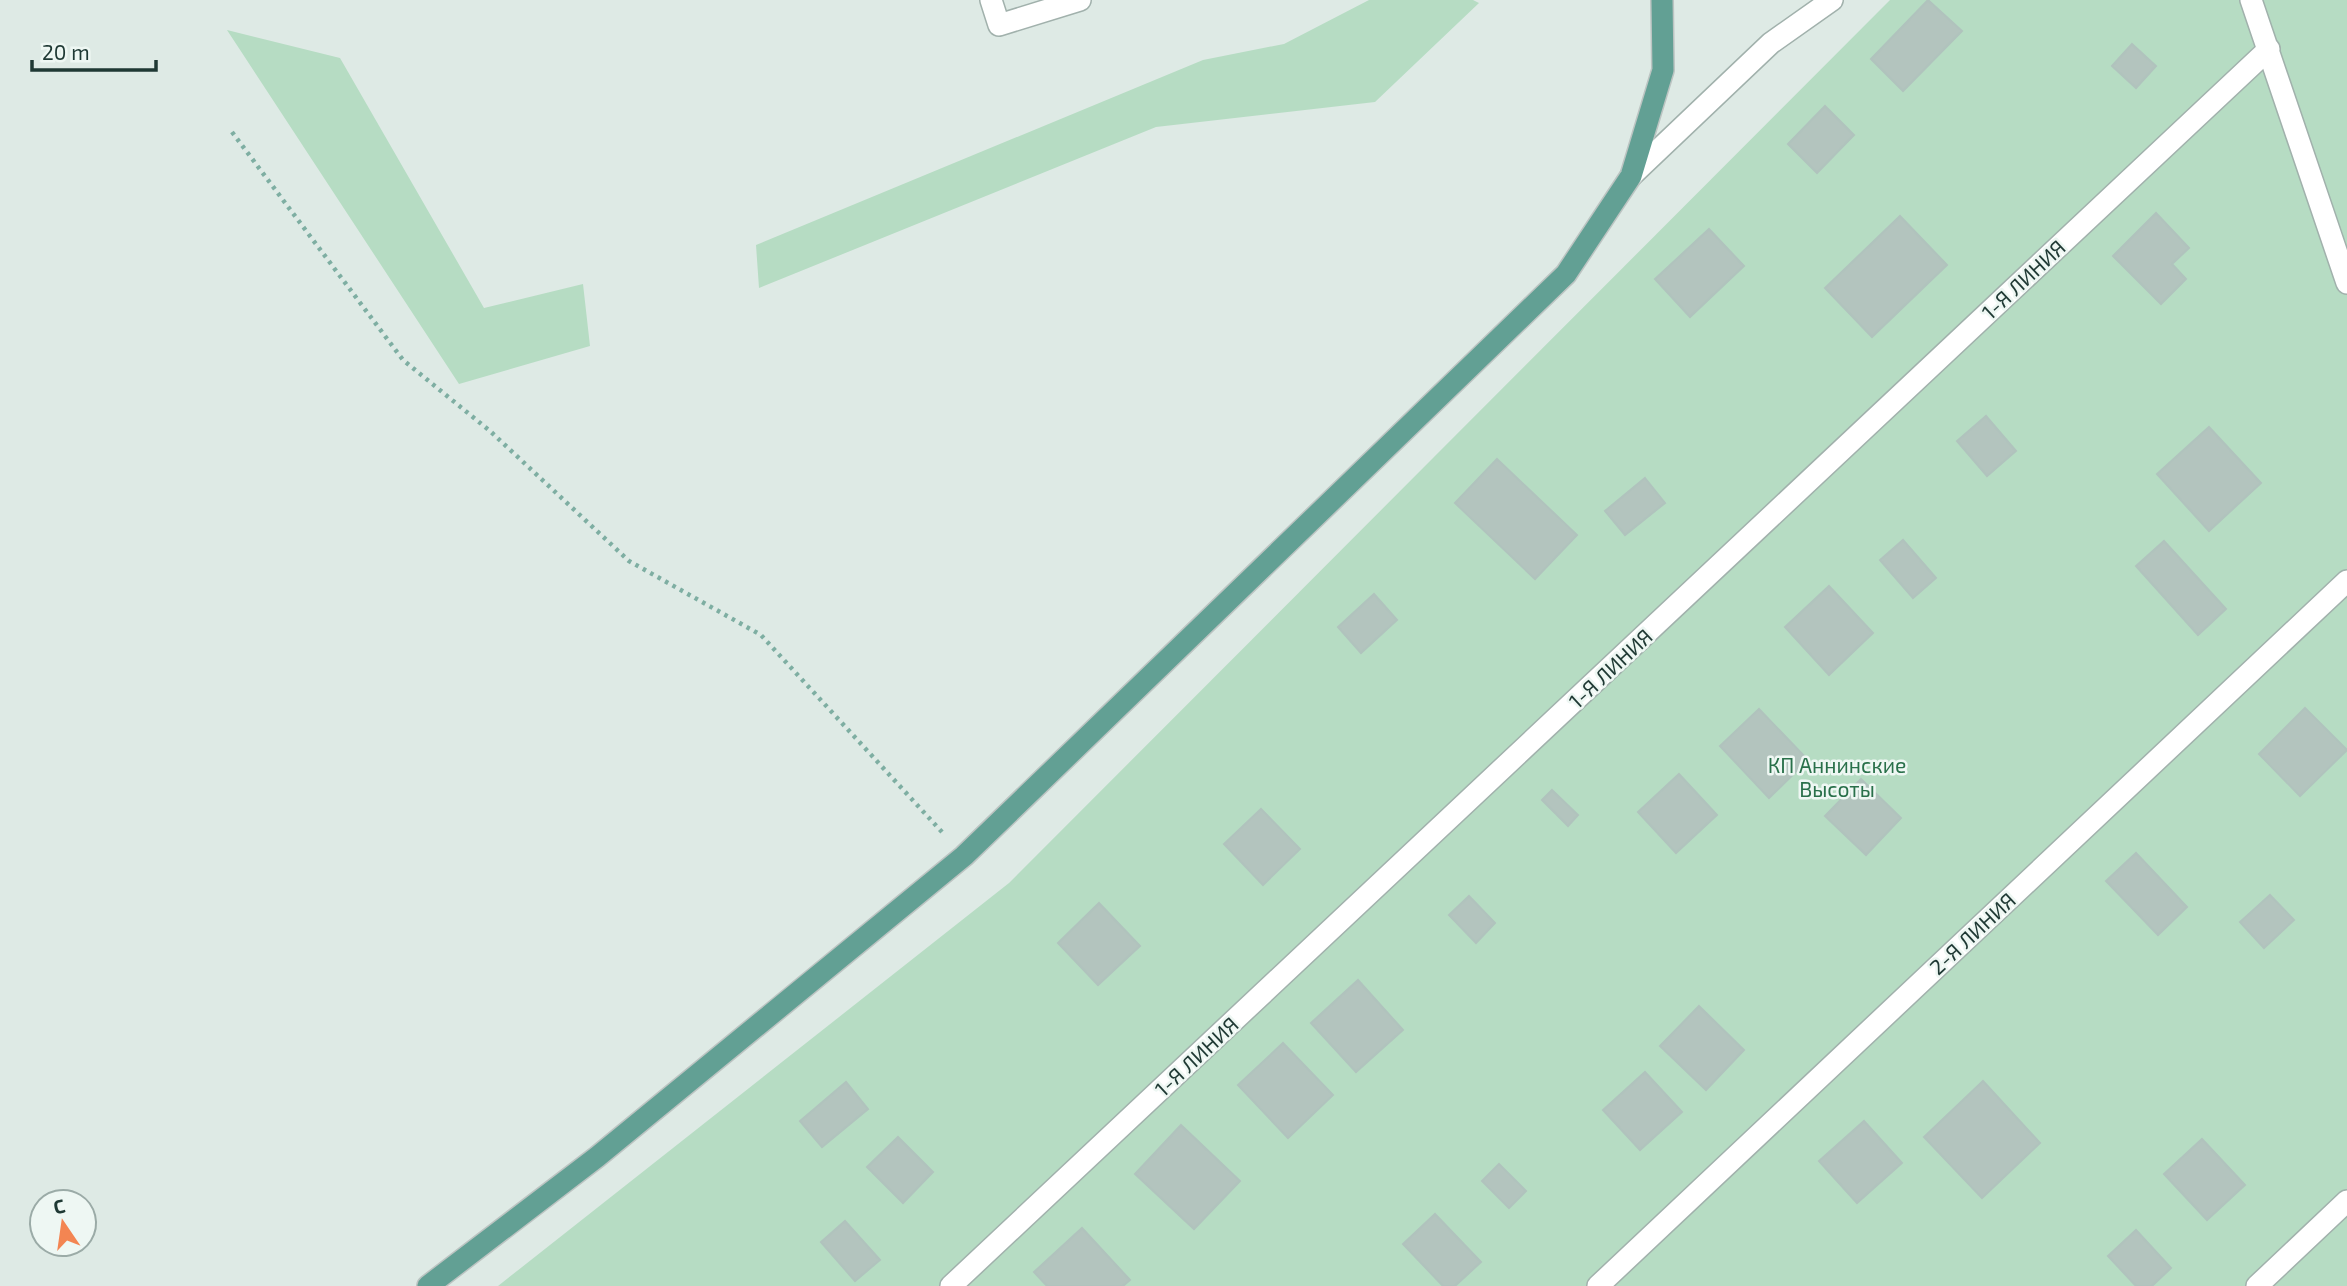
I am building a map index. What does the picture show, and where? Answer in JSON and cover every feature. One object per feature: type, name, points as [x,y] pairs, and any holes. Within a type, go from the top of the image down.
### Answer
[{"type":"main road","points":[[428,1286],[597,1157],[964,856],[1566,274],[1631,176],[1663,70],[1662,0]]},
{"type":"street","points":[[991,0],[999,25],[1080,0]]},
{"type":"street","points":[[1631,176],[1771,43],[1832,0]]},
{"type":"street","points":[[2251,0],[2347,283]]},
{"type":"street","name":"1-Я ЛИНИЯ","points":[[951,1286],[2269,49]]},
{"type":"street","name":"2-Я ЛИНИЯ","points":[[1598,1286],[2347,581]]},
{"type":"street","points":[[2257,1286],[2347,1201]]},
{"type":"path","points":[[232,132],[403,360],[490,430],[629,561],[761,635],[964,856]]},
{"type":"green space","points":[[1369,0],[1473,0],[1479,3],[1375,102],[1156,127],[759,288],[756,245],[1203,60],[1284,44]]},
{"type":"green space","name":"КП Аннинские Высоты","points":[[1890,0],[2347,0],[2347,1286],[498,1286],[1009,883]]},
{"type":"green space","points":[[227,30],[340,58],[484,308],[583,284],[590,346],[459,384]]},
{"type":"building","points":[[1928,0],[1962,31],[1903,91],[1871,59]]},
{"type":"building","points":[[2132,44],[2156,66],[2136,88],[2112,66]]},
{"type":"building","points":[[1825,106],[1854,135],[1817,173],[1788,144]]},
{"type":"building","points":[[2156,213],[2189,248],[2172,264],[2186,279],[2161,304],[2113,256]]},
{"type":"building","points":[[1900,216],[1947,265],[1872,337],[1825,288]]},
{"type":"building","points":[[1709,229],[1744,266],[1690,317],[1655,279]]},
{"type":"building","points":[[1986,416],[2016,451],[1987,476],[1957,441]]},
{"type":"building","points":[[2209,427],[2261,483],[2209,531],[2157,474]]},
{"type":"building","points":[[1497,459],[1577,535],[1535,579],[1455,503]]},
{"type":"building","points":[[1645,478],[1665,503],[1625,535],[1605,511]]},
{"type":"building","points":[[1903,540],[1936,578],[1913,598],[1880,560]]},
{"type":"building","points":[[2164,541],[2226,609],[2198,635],[2136,566]]},
{"type":"building","points":[[1829,586],[1873,633],[1829,675],[1785,627]]},
{"type":"building","points":[[1374,594],[1397,620],[1361,653],[1338,627]]},
{"type":"building","points":[[2305,708],[2347,750],[2300,796],[2259,754]]},
{"type":"building","points":[[1759,709],[1808,760],[1769,798],[1720,746]]},
{"type":"building","points":[[1679,774],[1717,815],[1676,853],[1638,812]]},
{"type":"building","points":[[1861,779],[1901,818],[1866,855],[1825,816]]},
{"type":"building","points":[[1552,790],[1578,815],[1568,826],[1542,800]]},
{"type":"building","points":[[1261,809],[1300,849],[1263,885],[1224,844]]},
{"type":"building","points":[[2136,853],[2187,907],[2158,935],[2106,881]]},
{"type":"building","points":[[2270,895],[2294,920],[2264,948],[2240,922]]},
{"type":"building","points":[[1469,896],[1495,923],[1476,943],[1449,915]]},
{"type":"building","points":[[1099,903],[1140,946],[1098,985],[1058,943]]},
{"type":"building","points":[[1358,980],[1403,1030],[1356,1072],[1311,1023]]},
{"type":"building","points":[[1699,1006],[1744,1050],[1706,1090],[1660,1046]]},
{"type":"building","points":[[1283,1043],[1333,1095],[1288,1138],[1238,1085]]},
{"type":"building","points":[[1645,1072],[1682,1112],[1640,1150],[1603,1110]]},
{"type":"building","points":[[1983,1081],[2040,1143],[1982,1198],[1924,1137]]},
{"type":"building","points":[[846,1082],[868,1109],[822,1147],[800,1121]]},
{"type":"building","points":[[1864,1121],[1902,1163],[1857,1203],[1819,1161]]},
{"type":"building","points":[[1181,1125],[1240,1181],[1194,1229],[1135,1174]]},
{"type":"building","points":[[898,1137],[933,1172],[903,1203],[867,1167]]},
{"type":"building","points":[[2202,1139],[2245,1185],[2207,1220],[2164,1174]]},
{"type":"building","points":[[1499,1164],[1526,1191],[1509,1208],[1482,1181]]},
{"type":"building","points":[[1435,1214],[1481,1262],[1455,1286],[1443,1286],[1403,1244]]},
{"type":"building","points":[[845,1221],[880,1260],[855,1281],[821,1242]]},
{"type":"building","points":[[1082,1228],[1130,1280],[1123,1286],[1047,1286],[1034,1272]]},
{"type":"building","points":[[2136,1230],[2171,1268],[2152,1286],[2136,1286],[2108,1256]]}]
